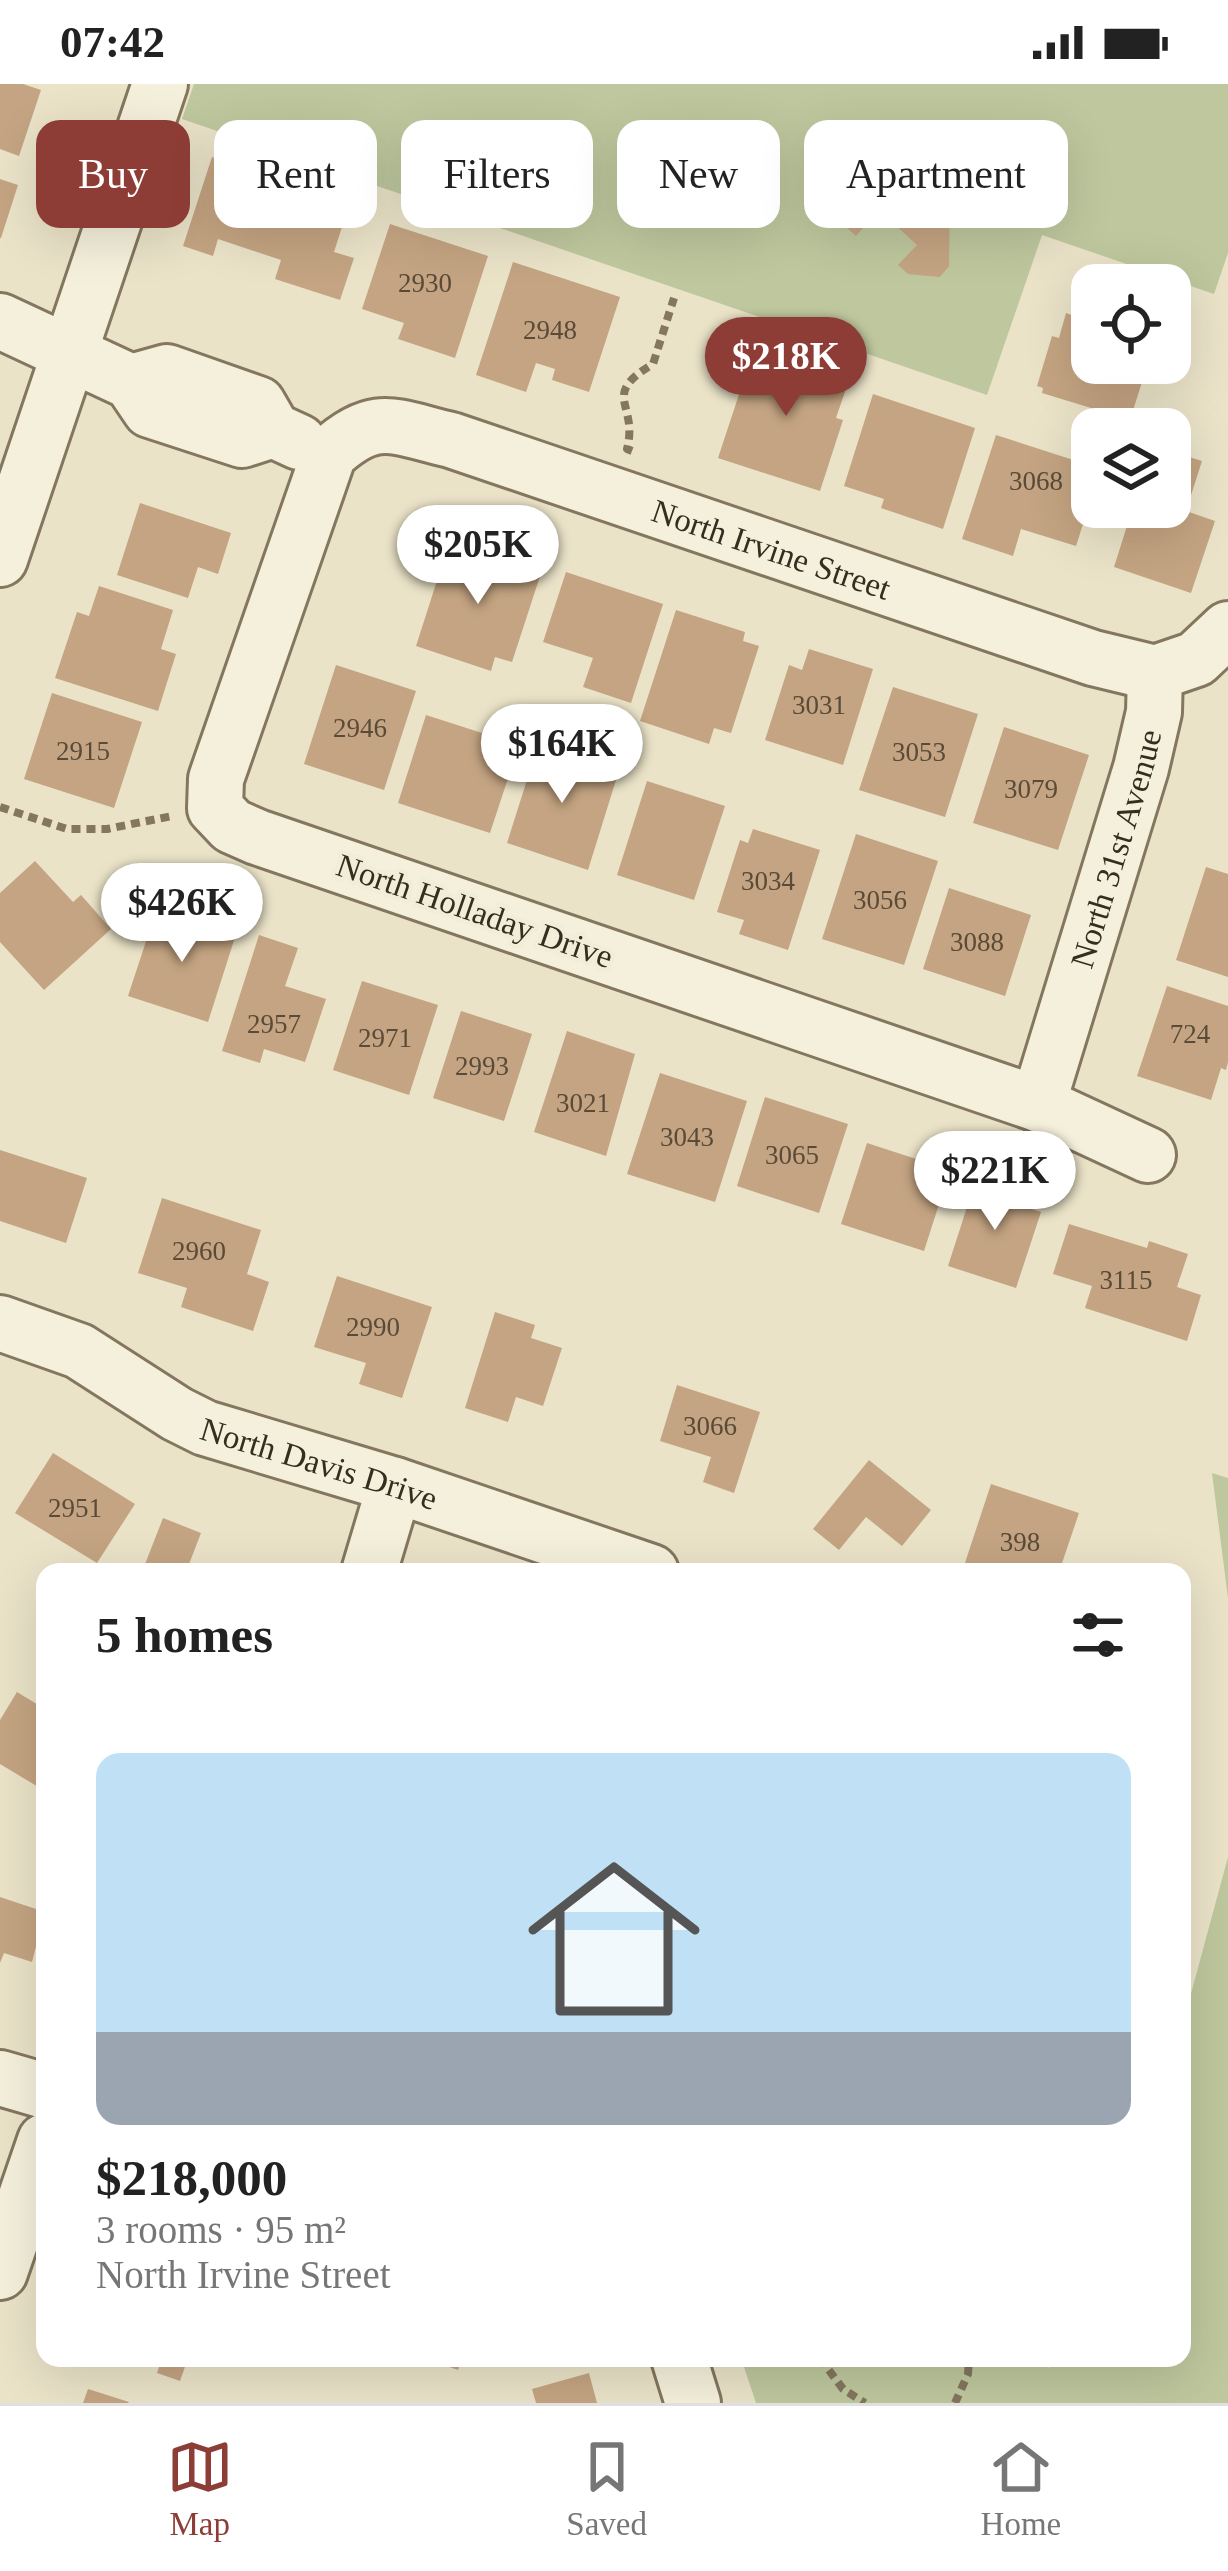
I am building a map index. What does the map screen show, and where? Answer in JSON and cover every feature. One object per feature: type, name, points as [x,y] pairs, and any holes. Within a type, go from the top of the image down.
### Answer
[{"type":"street","points":[[0,559],[160,84]]},
{"type":"street","points":[[0,321],[131,382],[167,372],[258,404],[273,430],[328,454],[216,779],[214,808]]},
{"type":"street","name":"North Irvine Street","points":[[328,454],[350,435],[381,423],[451,440],[1012,632],[1155,673]]},
{"type":"street","points":[[1155,673],[1196,659],[1228,629]]},
{"type":"street","name":"North 31st Avenue","points":[[1038,1104],[1141,768],[1154,712],[1155,673]]},
{"type":"street","name":"North Holladay Drive","points":[[214,808],[232,826],[256,836],[1038,1104],[1148,1155]]},
{"type":"street","name":"North Davis Drive","points":[[0,1323],[79,1351],[206,1428],[395,1485],[625,1563]]},
{"type":"street","points":[[372,1563],[395,1485]]},
{"type":"street","points":[[0,2078],[36,2088]]},
{"type":"street","points":[[0,2272],[36,2167]]},
{"type":"street","points":[[682,2367],[693,2403]]},
{"type":"path","points":[[642,455],[627,449],[631,433],[622,399],[624,387],[629,378],[652,364],[674,298]]},
{"type":"path","points":[[0,807],[67,829],[107,829],[214,808]]},
{"type":"path","points":[[827,2367],[843,2389],[866,2403]]},
{"type":"path","points":[[955,2403],[968,2367]]},
{"type":"green space","points":[[194,84],[1228,84],[1228,253],[1214,294],[1191,286],[1191,264],[1127,264],[1042,235],[987,395],[500,228],[593,228],[593,120],[401,120],[401,194],[377,186],[377,120],[214,120],[214,130],[182,119]]},
{"type":"green space","points":[[1212,1473],[1228,1478],[1228,1598]]},
{"type":"green space","points":[[1228,1857],[1228,2403],[756,2403],[744,2367],[1191,2367],[1191,1994]]},
{"type":"building","points":[[0,84],[41,90],[19,156],[0,149]]},
{"type":"building","points":[[214,158],[214,228],[342,228],[334,252],[354,258],[340,300],[275,279],[281,260],[218,239],[213,256],[183,246]]},
{"type":"building","points":[[0,179],[18,185],[1,238],[0,238]]},
{"type":"building","points":[[390,224],[488,256],[455,358],[398,339],[404,323],[362,309]]},
{"type":"building","points":[[899,228],[949,228],[949,266],[940,277],[908,274],[898,265],[917,245]]},
{"type":"building","points":[[513,262],[620,297],[589,392],[552,380],[555,369],[536,363],[526,392],[476,375]]},
{"type":"building","points":[[1066,313],[1071,315],[1071,384],[1141,384],[1134,408],[1091,408],[1042,393],[1043,388],[1037,386],[1052,336],[1059,338]]},
{"type":"building","points":[[755,346],[850,377],[836,418],[843,420],[820,491],[718,458]]},
{"type":"building","points":[[873,394],[975,428],[943,529],[881,508],[884,499],[844,486]]},
{"type":"building","points":[[996,435],[1071,459],[1071,528],[1082,528],[1076,546],[1021,529],[1013,556],[962,539]]},
{"type":"building","points":[[1191,458],[1202,461],[1191,495]]},
{"type":"building","points":[[140,503],[231,533],[218,574],[198,567],[188,598],[117,575]]},
{"type":"building","points":[[1191,513],[1215,521],[1191,593],[1114,567],[1126,528],[1191,528]]},
{"type":"building","points":[[450,540],[542,570],[512,662],[495,657],[491,671],[416,646]]},
{"type":"building","points":[[566,572],[663,604],[631,703],[583,687],[593,658],[543,642]]},
{"type":"building","points":[[99,586],[173,610],[161,649],[176,654],[158,711],[55,678],[77,612],[89,616]]},
{"type":"building","points":[[676,610],[745,632],[743,641],[759,646],[731,733],[714,728],[709,744],[640,721]]},
{"type":"building","points":[[809,649],[873,669],[843,765],[765,740],[789,665],[802,670]]},
{"type":"building","points":[[336,665],[416,691],[384,790],[304,764]]},
{"type":"building","points":[[893,687],[978,714],[945,817],[859,790]]},
{"type":"building","points":[[52,693],[142,722],[114,808],[24,779]]},
{"type":"building","points":[[426,715],[519,745],[490,833],[398,803]]},
{"type":"building","points":[[1004,727],[1089,755],[1058,850],[973,823]]},
{"type":"building","points":[[540,739],[594,757],[590,771],[616,780],[588,870],[507,843]]},
{"type":"building","points":[[647,781],[725,806],[694,900],[617,875]]},
{"type":"building","points":[[753,829],[820,850],[788,950],[739,934],[744,920],[717,912],[740,840],[748,843]]},
{"type":"building","points":[[856,834],[938,861],[904,965],[822,939]]},
{"type":"building","points":[[35,861],[73,902],[81,895],[111,929],[44,990],[0,942],[0,893]]},
{"type":"building","points":[[1206,867],[1228,874],[1228,977],[1176,960]]},
{"type":"building","points":[[949,888],[1031,915],[1005,996],[923,969]]},
{"type":"building","points":[[157,908],[236,934],[208,1022],[128,996]]},
{"type":"building","points":[[259,935],[298,948],[285,986],[326,999],[305,1062],[264,1049],[260,1063],[222,1051]]},
{"type":"building","points":[[362,981],[438,1005],[409,1095],[333,1070]]},
{"type":"building","points":[[1167,986],[1228,1006],[1228,1062],[1226,1070],[1221,1068],[1211,1100],[1137,1076]]},
{"type":"building","points":[[461,1011],[532,1034],[504,1121],[433,1098]]},
{"type":"building","points":[[567,1031],[635,1054],[606,1156],[534,1132]]},
{"type":"building","points":[[660,1073],[747,1101],[715,1202],[627,1174]]},
{"type":"building","points":[[765,1097],[848,1124],[819,1213],[737,1186]]},
{"type":"building","points":[[867,1143],[950,1170],[924,1251],[841,1224]]},
{"type":"building","points":[[0,1150],[87,1178],[66,1243],[0,1221]]},
{"type":"building","points":[[977,1176],[1030,1193],[1025,1207],[1041,1212],[1016,1288],[948,1266]]},
{"type":"building","points":[[162,1198],[261,1230],[247,1274],[269,1282],[253,1331],[181,1307],[187,1288],[138,1273]]},
{"type":"building","points":[[1069,1224],[1147,1248],[1149,1241],[1188,1254],[1177,1287],[1201,1295],[1187,1341],[1085,1308],[1092,1286],[1053,1274]]},
{"type":"building","points":[[337,1276],[432,1307],[402,1398],[359,1384],[366,1363],[314,1347]]},
{"type":"building","points":[[495,1312],[535,1325],[531,1338],[562,1348],[543,1406],[516,1397],[508,1422],[465,1408]]},
{"type":"building","points":[[677,1385],[760,1412],[734,1493],[703,1482],[711,1457],[660,1441]]},
{"type":"building","points":[[53,1453],[135,1504],[97,1563],[15,1513]]},
{"type":"building","points":[[869,1460],[931,1510],[902,1546],[866,1517],[839,1550],[813,1529]]},
{"type":"building","points":[[991,1484],[1079,1513],[1062,1563],[965,1563]]},
{"type":"building","points":[[163,1518],[201,1533],[189,1563],[146,1563]]},
{"type":"building","points":[[17,1692],[36,1704],[36,1786],[0,1764],[0,1720]]},
{"type":"building","points":[[0,1897],[36,1909],[36,1947],[32,1962],[4,1953],[0,1963]]},
{"type":"building","points":[[159,2367],[185,2367],[180,2381],[157,2373]]},
{"type":"building","points":[[589,2373],[597,2403],[536,2403],[532,2389]]},
{"type":"building","points":[[88,2389],[129,2402],[83,2403]]}]
